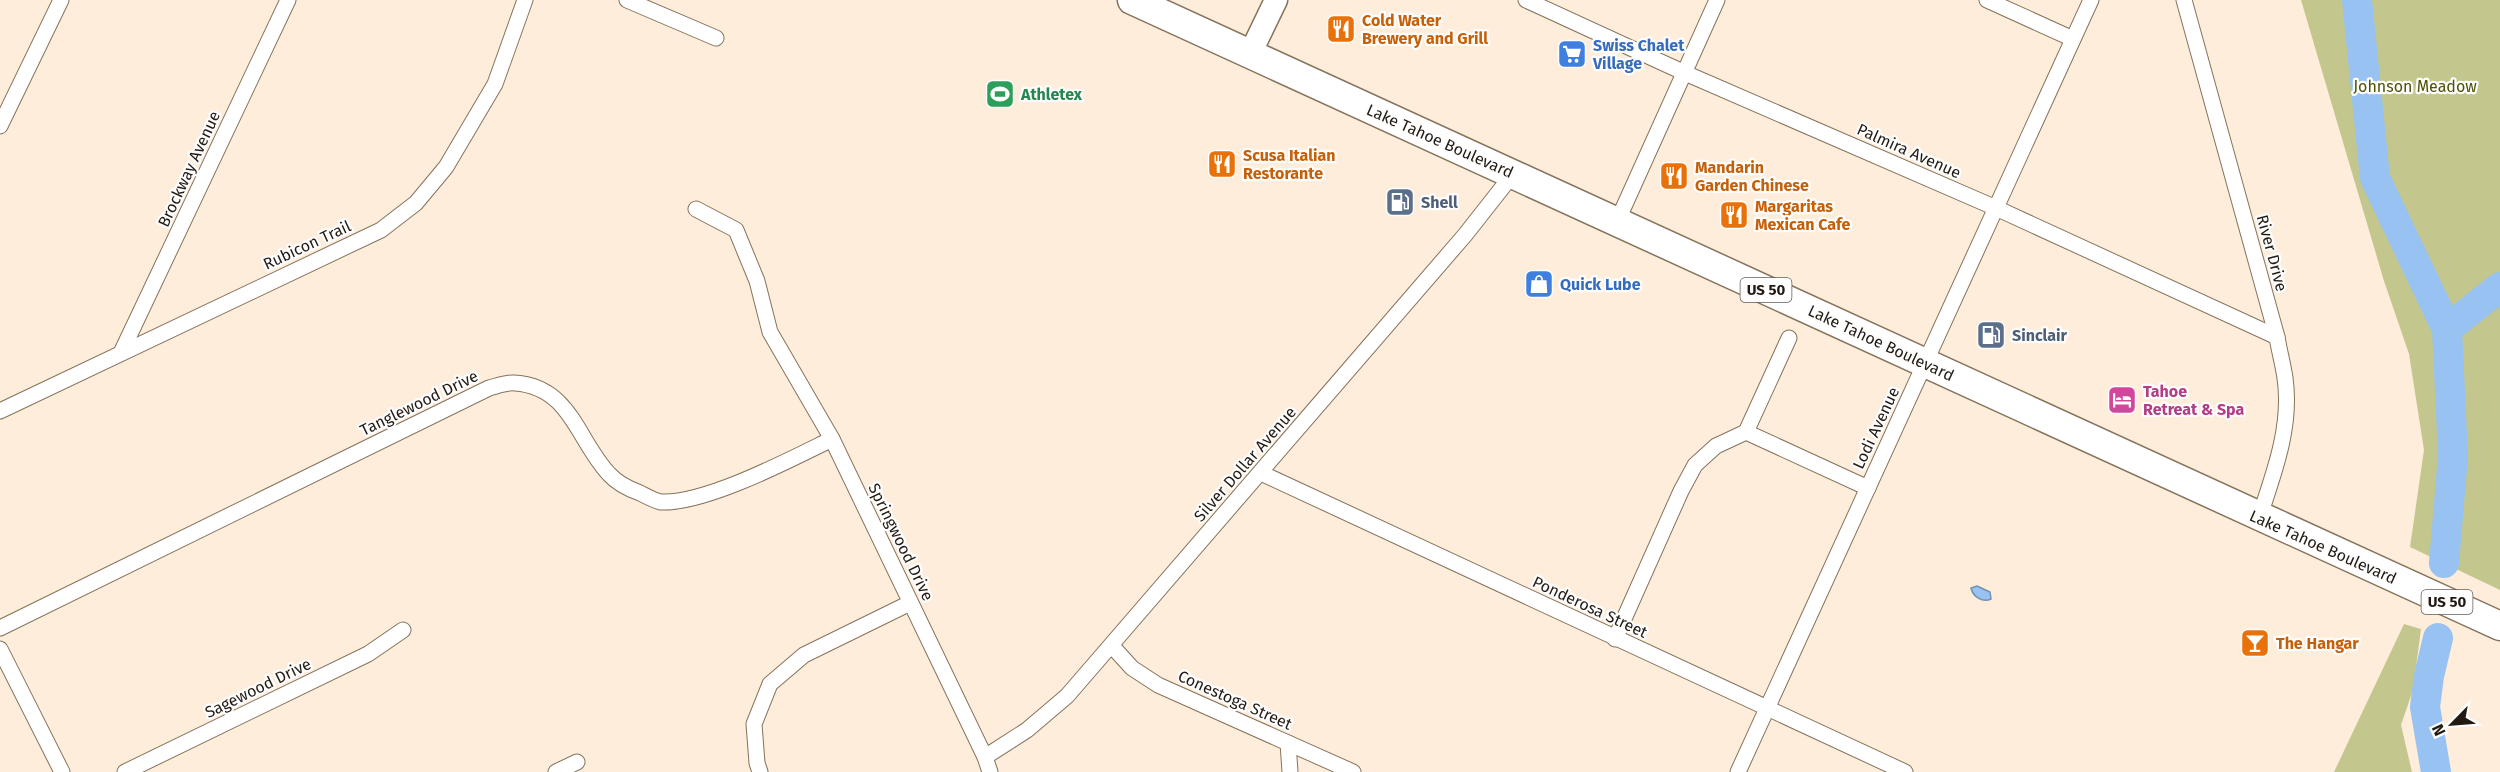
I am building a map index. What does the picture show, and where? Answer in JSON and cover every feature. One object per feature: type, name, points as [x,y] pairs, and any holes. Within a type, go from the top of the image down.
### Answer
[{"type":"highway","name":"Lake Tahoe Boulevard","points":[[1132,0],[2497,625]]},
{"type":"street","points":[[0,126],[61,0]]},
{"type":"street","name":"Brockway Avenue","points":[[121,353],[288,0]]},
{"type":"street","name":"Rubicon Trail","points":[[0,411],[381,230],[416,203],[446,167],[495,84],[525,0]]},
{"type":"street","points":[[627,0],[716,38]]},
{"type":"street","points":[[1251,54],[1276,0]]},
{"type":"street","name":"Palmira Avenue","points":[[1526,0],[1685,73],[1996,208],[2277,337]]},
{"type":"street","points":[[1617,222],[1718,0]]},
{"type":"street","points":[[1987,0],[2073,39]]},
{"type":"street","name":"Lodi Avenue","points":[[1738,772],[2091,0]]},
{"type":"street","name":"River Drive","points":[[2184,0],[2277,337],[2285,379],[2285,421],[2277,465],[2259,518]]},
{"type":"street","name":"Silver Dollar Avenue","points":[[985,757],[1027,730],[1068,696],[1465,235],[1513,174]]},
{"type":"street","name":"Springwood Drive","points":[[696,209],[736,230],[757,281],[770,332],[832,439],[985,757],[990,772]]},
{"type":"street","points":[[1615,639],[1681,491],[1695,465],[1716,446],[1746,432],[1789,338]]},
{"type":"street","name":"Tanglewood Drive","points":[[0,628],[489,388],[515,383],[546,392],[567,408],[583,437],[610,475],[629,489],[660,502],[699,497],[756,475],[832,439]]},
{"type":"street","points":[[1746,432],[1868,488]]},
{"type":"street","name":"Ponderosa Street","points":[[1261,473],[1767,710],[1905,772]]},
{"type":"street","points":[[760,772],[757,763],[754,724],[770,684],[804,655],[910,603]]},
{"type":"street","name":"Sagewood Drive","points":[[126,772],[368,654],[403,630]]},
{"type":"street","name":"Conestoga Street","points":[[1112,646],[1132,668],[1158,685],[1353,772]]},
{"type":"street","points":[[0,649],[62,772]]},
{"type":"street","points":[[1288,743],[1290,772]]},
{"type":"street","points":[[556,772],[577,762]]},
{"type":"green space","name":"Johnson Meadow","points":[[2301,0],[2500,0],[2500,590],[2410,547],[2424,450],[2409,354],[2384,281]]},
{"type":"green space","points":[[2404,624],[2421,629],[2413,690],[2401,725],[2412,772],[2334,772]]},
{"type":"water","points":[[1977,586],[1990,592],[1991,599],[1982,600],[1976,596],[1971,588]]},
{"type":"waterway","points":[[2357,0],[2375,178],[2447,329],[2453,456],[2444,563]]},
{"type":"waterway","points":[[2447,329],[2500,287]]},
{"type":"waterway","points":[[2436,772],[2425,707],[2429,676],[2438,638]]},
{"type":"place","name":"Cold Water Brewery and Grill","points":[[1341,29]]},
{"type":"place","name":"Swiss Chalet Village","points":[[1572,54]]},
{"type":"place","name":"Athletex","points":[[1000,94]]},
{"type":"place","name":"Scusa Italian Restorante","points":[[1222,164]]},
{"type":"place","name":"Mandarin Garden Chinese","points":[[1674,176]]},
{"type":"place","name":"Shell","points":[[1400,202]]},
{"type":"place","name":"Margaritas Mexican Cafe","points":[[1734,215]]},
{"type":"place","name":"Quick Lube","points":[[1539,284]]},
{"type":"place","name":"Sinclair","points":[[1991,335]]},
{"type":"place","name":"Tahoe Retreat & Spa","points":[[2122,400]]},
{"type":"place","name":"The Hangar","points":[[2255,643]]}]
